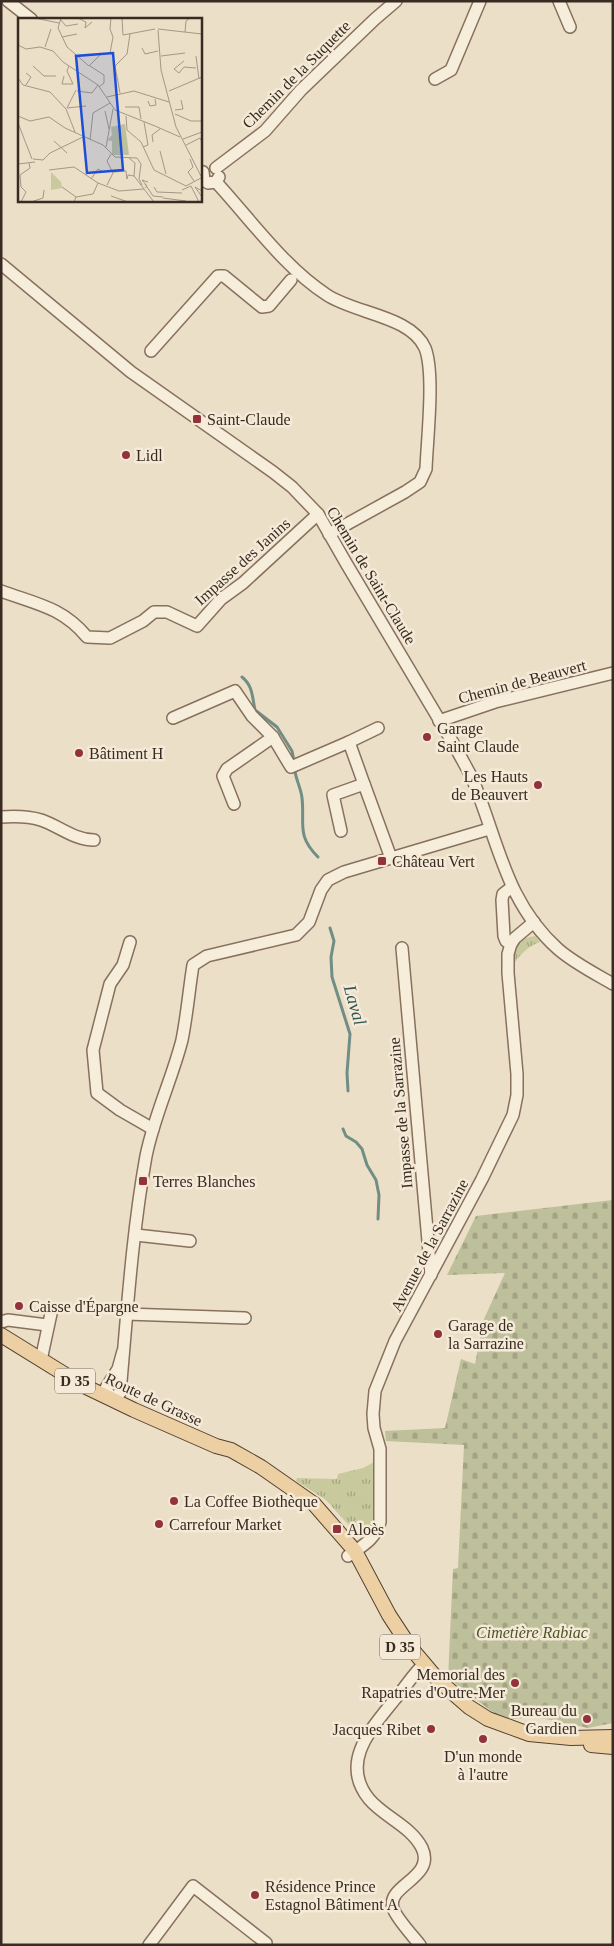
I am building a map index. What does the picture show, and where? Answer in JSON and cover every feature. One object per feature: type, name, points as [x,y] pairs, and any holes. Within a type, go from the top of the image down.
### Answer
[{"type":"main road","name":"Route de Grasse","points":[[1,1335],[82,1385],[216,1446],[231,1450],[261,1467],[314,1504],[352,1554]]},
{"type":"main road","name":"D 35","points":[[352,1554],[421,1667],[453,1703],[474,1719],[512,1737],[613,1747]]},
{"type":"main road","name":"D 35","points":[[421,1667],[469,1707],[488,1719],[512,1729],[551,1737],[613,1737]]},
{"type":"street","points":[[8,1],[30,18]]},
{"type":"street","name":"Chemin de la Suquette","points":[[216,168],[265,131],[301,90],[396,1]]},
{"type":"street","points":[[435,79],[451,70],[480,1]]},
{"type":"street","points":[[559,1],[570,26]]},
{"type":"street","points":[[209,167],[216,168],[220,175],[216,182],[211,184],[206,182],[202,171],[209,167]]},
{"type":"street","points":[[216,182],[298,273],[328,296],[353,309],[402,324],[416,334],[425,349],[430,374],[426,469],[420,482],[329,534]]},
{"type":"street","name":"Chemin de Saint-Claude","points":[[1,264],[131,372],[273,472],[292,487],[318,514],[472,778],[512,887],[520,903],[550,941],[567,956],[613,984]]},
{"type":"street","points":[[151,351],[214,278],[224,276],[262,307],[270,306],[291,280]]},
{"type":"street","name":"Impasse des Janins","points":[[1,591],[60,612],[75,623],[87,637],[110,638],[143,621],[154,612],[167,612],[197,626],[221,599],[243,583],[318,514]]},
{"type":"street","name":"Chemin de Beauvert","points":[[439,721],[495,702],[613,673]]},
{"type":"street","points":[[173,718],[235,691],[252,716],[273,737],[291,767],[378,728]]},
{"type":"street","points":[[234,804],[223,776],[227,769],[273,737]]},
{"type":"street","points":[[349,742],[392,858]]},
{"type":"street","points":[[341,831],[333,795],[364,784]]},
{"type":"street","points":[[1,817],[21,816],[42,821],[84,840],[94,840]]},
{"type":"street","points":[[111,1399],[106,1388],[115,1374],[123,1351],[146,1157],[153,1129],[182,1040],[193,965],[207,956],[296,935],[309,922],[321,890],[328,880],[344,872],[490,828]]},
{"type":"street","name":"Avenue de la Sarrazine","points":[[352,1554],[373,1537],[378,1531],[380,1522],[380,1449],[374,1428],[373,1414],[375,1391],[395,1340],[482,1179],[513,1115],[517,1095],[511,993],[508,973],[508,954],[511,944],[506,941],[504,936],[502,900],[502,894],[512,887]]},
{"type":"street","points":[[511,944],[519,933],[534,922]]},
{"type":"street","points":[[130,942],[123,965],[110,984],[93,1050],[95,1077],[97,1093],[120,1110],[153,1129]]},
{"type":"street","name":"Impasse de la Sarrazine","points":[[402,948],[431,1276]]},
{"type":"street","points":[[136,1235],[190,1242]]},
{"type":"street","points":[[41,1360],[47,1325],[52,1309]]},
{"type":"street","points":[[126,1314],[244,1318]]},
{"type":"street","points":[[1,1322],[8,1320],[47,1325]]},
{"type":"street","points":[[420,1945],[393,1909],[392,1900],[396,1893],[420,1872],[423,1862],[422,1848],[409,1833],[370,1799],[360,1783],[357,1770],[358,1757],[362,1745],[421,1667]]},
{"type":"street","points":[[149,1945],[193,1886],[266,1943]]},
{"type":"green space","points":[[535,936],[540,942],[523,952],[511,968],[514,950],[518,943]]},
{"type":"green space","name":"Cimetière Rabiac","points":[[613,1200],[613,1723],[588,1728],[536,1717],[503,1720],[448,1678],[453,1569],[458,1568],[464,1445],[386,1441],[385,1431],[445,1428],[461,1359],[475,1364],[484,1319],[505,1273],[447,1275],[476,1216]]},
{"type":"green space","points":[[376,1461],[376,1519],[364,1534],[358,1532],[347,1523],[323,1498],[296,1481],[297,1478],[337,1479],[338,1474],[363,1468]]},
{"type":"waterway","name":"Laval","points":[[242,677],[250,688],[255,710],[277,727],[292,751],[294,761]]},
{"type":"waterway","name":"Laval","points":[[295,771],[302,798],[304,836],[318,857]]},
{"type":"waterway","name":"Laval","points":[[330,928],[334,941],[331,957],[332,977],[350,1034],[347,1073],[348,1091]]},
{"type":"waterway","name":"Laval","points":[[343,1129],[346,1136],[356,1142],[362,1149],[367,1165],[376,1180],[379,1195],[378,1219]]},
{"type":"place","name":"Saint-Claude","points":[[197,419]]},
{"type":"place","name":"Lidl","points":[[126,455]]},
{"type":"place","name":"Garage Saint Claude","points":[[427,737]]},
{"type":"place","name":"Bâtiment H","points":[[79,753]]},
{"type":"place","name":"Les Hauts de Beauvert","points":[[538,785]]},
{"type":"place","name":"Château Vert","points":[[382,861]]},
{"type":"place","name":"Terres Blanches","points":[[143,1181]]},
{"type":"place","name":"Caisse d'Épargne","points":[[19,1306]]},
{"type":"place","name":"Garage de la Sarrazine","points":[[438,1334]]},
{"type":"place","name":"La Coffee Biothèque","points":[[174,1501]]},
{"type":"place","name":"Carrefour Market","points":[[159,1524]]},
{"type":"place","name":"Aloès","points":[[337,1529]]},
{"type":"place","name":"Memorial des Rapatries d'Outre-Mer","points":[[515,1683]]},
{"type":"place","name":"Bureau du Gardien","points":[[587,1719]]},
{"type":"place","name":"Jacques Ribet","points":[[431,1729]]},
{"type":"place","name":"D'un monde à l'autre","points":[[483,1739]]},
{"type":"place","name":"Résidence Prince Estagnol Bâtiment A","points":[[255,1895]]}]
